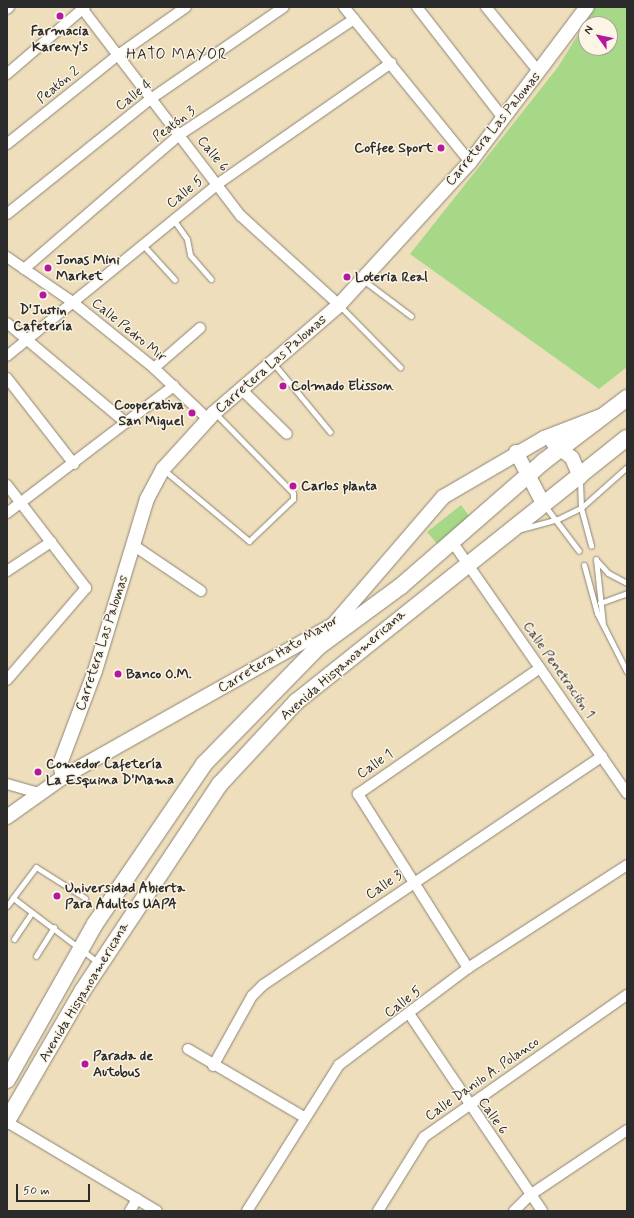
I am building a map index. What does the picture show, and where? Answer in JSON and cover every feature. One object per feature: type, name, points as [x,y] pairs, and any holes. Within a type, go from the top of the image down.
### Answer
[{"type":"main road","name":"Avenida Hispanoamericana","points":[[7,1080],[82,947],[204,764],[318,647],[453,543],[527,476],[627,398]]},
{"type":"main road","name":"Avenida Hispanoamericana","points":[[7,1122],[100,964],[220,784],[296,702],[468,562],[580,477],[627,438]]},
{"type":"street","name":"Peatón 2","points":[[7,144],[118,55],[186,7]]},
{"type":"street","name":"Calle 4","points":[[7,214],[152,98],[284,7]]},
{"type":"street","points":[[344,7],[470,162]]},
{"type":"street","points":[[417,7],[503,118]]},
{"type":"street","points":[[486,7],[539,72]]},
{"type":"street","name":"Carretera Las Palomas","points":[[63,778],[60,764],[96,671],[147,499],[163,469],[212,416],[241,389],[274,363],[339,305],[362,280],[470,162],[587,7]]},
{"type":"street","name":"Calle 6","points":[[83,8],[179,135],[219,183],[241,216],[273,249],[339,305]]},
{"type":"street","points":[[7,74],[83,8]]},
{"type":"street","name":"Peatón 3","points":[[24,269],[179,135],[354,19]]},
{"type":"street","name":"Calle 5","points":[[7,356],[71,301],[219,183],[391,63]]},
{"type":"street","name":"Calle Pedro Mir","points":[[7,257],[71,301],[212,416]]},
{"type":"street","points":[[7,324],[27,339],[126,424]]},
{"type":"street","points":[[154,368],[200,328]]},
{"type":"street","points":[[7,378],[74,464]]},
{"type":"street","points":[[7,513],[74,464],[174,386]]},
{"type":"street","points":[[241,389],[287,434]]},
{"type":"street","name":"Carretera Hato Mayor","points":[[7,817],[63,778],[333,625],[443,496],[516,452],[544,438],[604,416]]},
{"type":"street","points":[[544,438],[561,448],[575,462],[580,477]]},
{"type":"street","points":[[516,452],[527,476],[544,505]]},
{"type":"street","points":[[7,485],[86,588],[7,680]]},
{"type":"street","points":[[7,571],[51,542]]},
{"type":"street","points":[[453,543],[468,562]]},
{"type":"street","points":[[133,544],[202,592]]},
{"type":"street","name":"Calle Penetración 1","points":[[468,562],[627,793]]},
{"type":"street","name":"Calle 1","points":[[468,968],[412,883],[358,793],[540,668]]},
{"type":"street","name":"Calle 3","points":[[213,1066],[257,990],[412,883],[602,756]]},
{"type":"street","points":[[7,784],[41,794]]},
{"type":"street","name":"Calle 5","points":[[247,1211],[304,1117],[338,1065],[410,1015],[468,968],[627,865]]},
{"type":"street","name":"Calle Danilo A. Polanco","points":[[378,1211],[424,1137],[442,1121],[470,1106],[627,995]]},
{"type":"street","name":"Calle 6","points":[[410,1015],[542,1211]]},
{"type":"street","points":[[188,1049],[213,1066],[304,1117]]},
{"type":"street","points":[[7,1122],[157,1211]]},
{"type":"street","points":[[514,1211],[530,1195],[627,1130]]},
{"type":"street","points":[[130,1211],[137,1199]]},
{"type":"lane","points":[[173,219],[187,239],[190,255],[211,279]]},
{"type":"lane","points":[[142,244],[175,280]]},
{"type":"lane","points":[[362,280],[411,316]]},
{"type":"lane","points":[[339,305],[400,367]]},
{"type":"lane","points":[[274,363],[330,432]]},
{"type":"lane","points":[[163,469],[249,541],[293,499],[293,493],[212,416]]},
{"type":"lane","points":[[507,533],[558,519],[581,508],[627,467]]},
{"type":"lane","points":[[580,477],[581,508],[590,546]]},
{"type":"lane","points":[[544,505],[558,519],[579,551]]},
{"type":"lane","points":[[604,628],[596,559],[608,573],[627,583]]},
{"type":"lane","points":[[584,564],[595,604],[604,628],[627,672]]},
{"type":"lane","points":[[595,604],[627,593]]},
{"type":"lane","points":[[7,906],[36,867],[85,898]]},
{"type":"lane","points":[[13,898],[82,947],[100,964]]},
{"type":"lane","points":[[14,939],[32,912]]},
{"type":"lane","points":[[36,956],[54,927]]},
{"type":"green space","points":[[595,7],[627,7],[627,367],[599,389],[410,254],[558,67],[578,35],[578,56],[618,56],[618,16],[589,16]]},
{"type":"green space","points":[[461,505],[472,520],[439,546],[427,532]]},
{"type":"place","name":"Farmacia Kareny's","points":[[60,16]]},
{"type":"place","name":"Coffee Sport","points":[[441,148]]},
{"type":"place","name":"Jonas Mini Market","points":[[48,268]]},
{"type":"place","name":"Loteria Real","points":[[347,277]]},
{"type":"place","name":"D'Justin Cafetería","points":[[43,295]]},
{"type":"place","name":"Colmado Elisson","points":[[283,386]]},
{"type":"place","name":"Cooperativa San Miguel","points":[[192,413]]},
{"type":"place","name":"Carlos planta","points":[[293,486]]},
{"type":"place","name":"Banco O.M.","points":[[118,674]]},
{"type":"place","name":"Comedor Cafetería La Esquina D'Mama","points":[[38,772]]},
{"type":"place","name":"Universidad Abierta Para Adultos UAPA","points":[[57,896]]},
{"type":"place","name":"Parada de Autobus","points":[[85,1064]]},
{"type":"district","name":"HATO MAYOR","points":[[177,56]]}]
